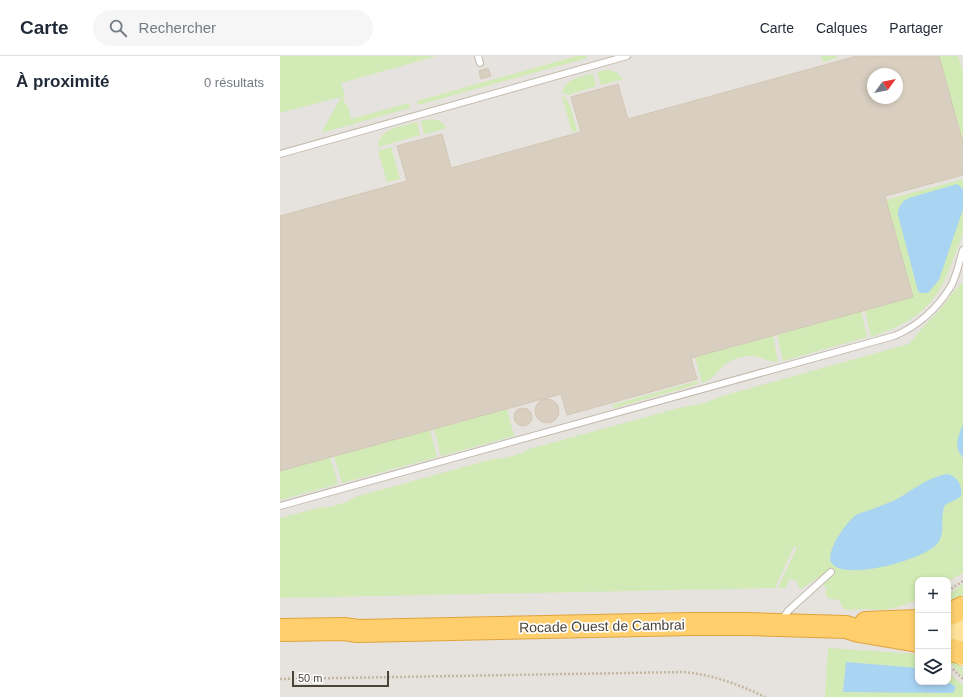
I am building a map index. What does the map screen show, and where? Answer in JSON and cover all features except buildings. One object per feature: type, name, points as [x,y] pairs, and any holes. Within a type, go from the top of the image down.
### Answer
[{"type":"highway","name":"Rocade Ouest de Cambrai","points":[[846,627],[862,623],[915,621]]},
{"type":"highway","name":"Rocade Ouest de Cambrai","points":[[280,630],[344,629],[358,631],[692,624],[780,625],[846,627],[859,631],[915,641]]},
{"type":"highway","name":"Rocade Ouest de Cambrai","points":[[280,640],[345,635],[358,631]]},
{"type":"main road","points":[[956,656],[958,638],[958,610]]},
{"type":"lane","points":[[478,56],[480,63]]},
{"type":"lane","points":[[280,154],[627,56]]},
{"type":"lane","points":[[280,506],[905,332],[913,327],[939,302],[952,284],[963,250]]},
{"type":"lane","points":[[780,625],[788,610],[831,572]]},
{"type":"path","points":[[951,589],[963,581]]},
{"type":"path","points":[[956,656],[963,679]]},
{"type":"path","points":[[280,679],[684,672],[699,673],[721,678],[743,686],[765,697]]},
{"type":"shaded area","points":[[280,56],[963,56],[963,697],[280,697]]},
{"type":"shaded area","points":[[449,56],[469,56],[476,81],[351,116],[342,86]]},
{"type":"shaded area","points":[[494,56],[567,56],[499,75]]},
{"type":"shaded area","points":[[341,97],[321,133],[280,144],[280,113]]},
{"type":"green space","points":[[280,56],[437,56],[341,83],[345,95],[343,98],[345,104],[348,106],[351,119],[409,103],[410,108],[321,133],[341,97],[280,113]]},
{"type":"green space","points":[[577,56],[586,56],[587,58],[418,105],[417,101]]},
{"type":"green space","points":[[821,56],[837,56],[837,58],[823,62]]},
{"type":"green space","points":[[939,56],[958,56],[963,72],[963,143]]},
{"type":"green space","points":[[608,70],[616,72],[623,79],[601,85],[597,72]]},
{"type":"green space","points":[[593,74],[596,86],[568,95],[562,92],[564,87],[570,81],[579,77]]},
{"type":"green space","points":[[562,96],[568,101],[577,131],[572,132]]},
{"type":"green space","points":[[432,119],[440,121],[447,128],[424,134],[421,121]]},
{"type":"green space","points":[[417,122],[420,135],[378,147],[379,141],[386,132]]},
{"type":"green space","points":[[391,147],[400,179],[387,182],[378,151]]},
{"type":"green space","points":[[963,179],[963,231],[961,240],[941,287],[924,309],[914,317],[887,331],[871,337],[865,310],[913,297],[886,200]]},
{"type":"green space","points":[[963,283],[963,548],[958,552],[963,549],[963,573],[951,579],[951,577],[915,577],[915,601],[884,610],[846,610],[842,607],[839,600],[828,598],[825,593],[827,588],[819,577],[801,589],[799,588],[797,581],[792,579],[790,579],[785,588],[778,588],[797,547],[794,546],[775,588],[280,598],[280,518],[318,508],[329,507],[347,502],[355,497],[493,459],[512,456],[529,449],[679,408],[704,403],[719,397],[909,344],[940,310],[955,290]]},
{"type":"green space","points":[[861,311],[867,337],[783,361],[777,335]]},
{"type":"green space","points":[[773,336],[778,362],[769,361],[754,356],[747,356],[727,363],[710,380],[702,383],[695,357]]},
{"type":"green space","points":[[697,381],[698,384],[614,408],[612,405]]},
{"type":"green space","points":[[507,409],[514,436],[441,456],[434,429]]},
{"type":"green space","points":[[430,430],[437,457],[342,483],[334,456]]},
{"type":"green space","points":[[330,457],[338,484],[280,500],[280,471]]},
{"type":"green space","points":[[963,584],[963,594],[951,606],[951,593]]},
{"type":"green space","points":[[828,648],[915,654],[915,685],[951,685],[951,674],[963,686],[963,697],[825,697]]},
{"type":"green space","points":[[951,657],[961,666],[963,676],[951,664]]},
{"type":"water","points":[[957,184],[963,189],[963,209],[939,280],[928,293],[920,293],[918,291],[898,215],[899,209],[902,203],[909,198]]},
{"type":"water","points":[[963,424],[963,458],[958,449],[957,441]]},
{"type":"water","points":[[947,474],[956,478],[960,484],[961,496],[945,505],[942,515],[942,534],[938,543],[931,549],[902,562],[867,569],[851,570],[838,568],[831,562],[830,557],[832,550],[839,535],[854,517],[858,514],[893,501],[933,478]]},
{"type":"water","points":[[846,662],[915,668],[915,685],[951,684],[956,687],[953,693],[843,692]]}]
